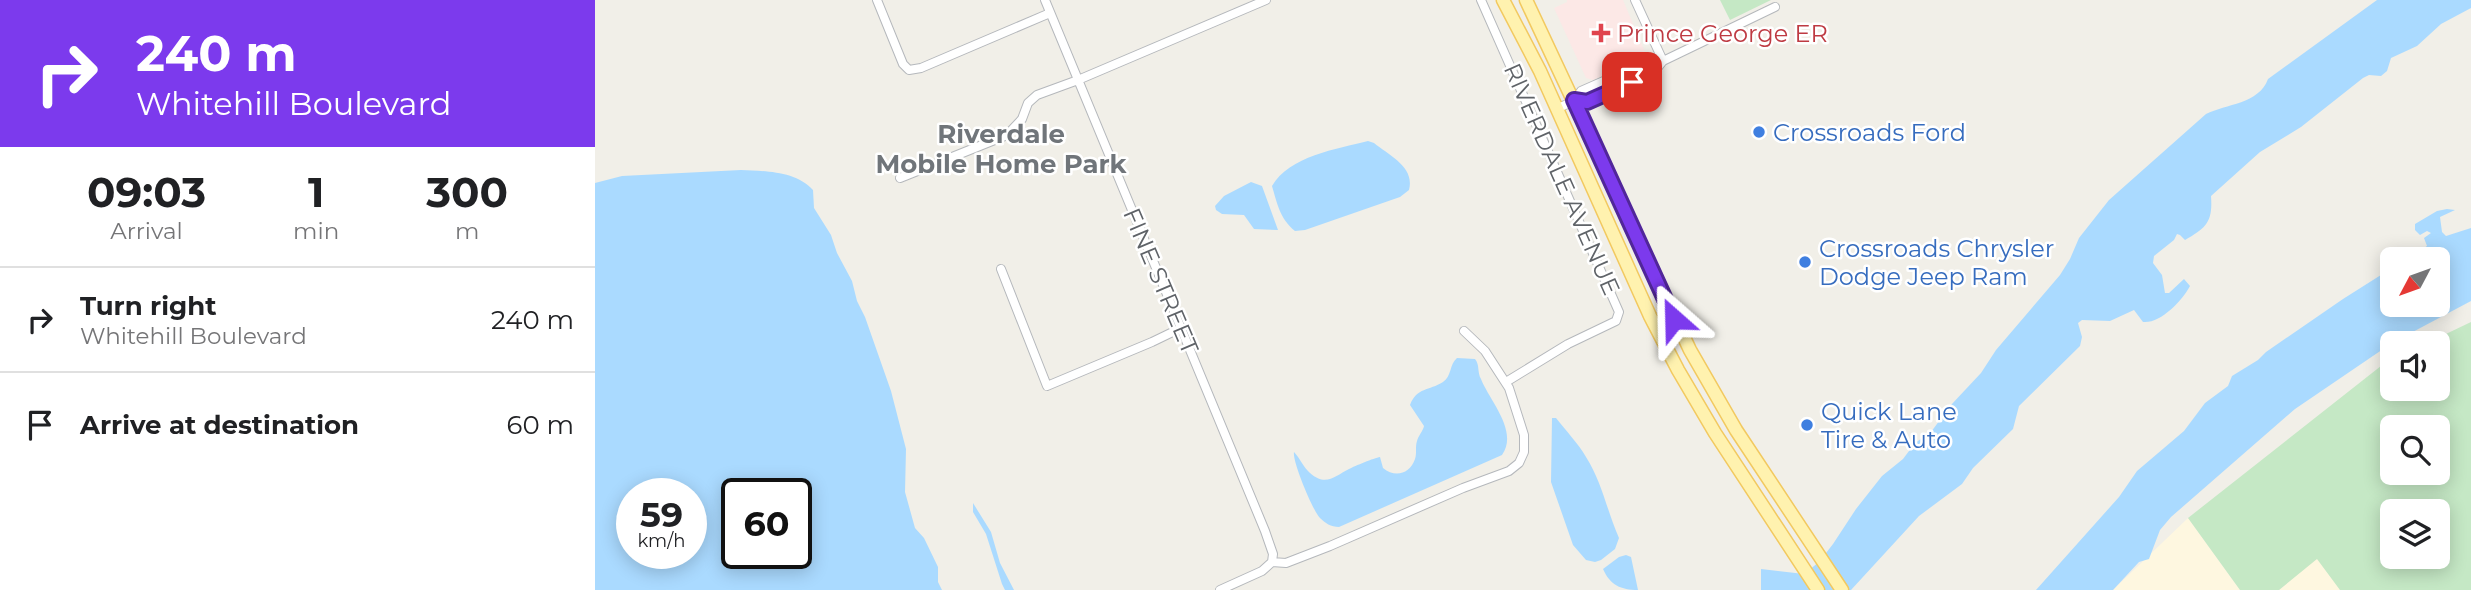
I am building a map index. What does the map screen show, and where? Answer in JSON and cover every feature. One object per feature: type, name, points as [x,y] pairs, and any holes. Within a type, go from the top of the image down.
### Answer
[{"type":"main road","points":[[1503,0],[1521,32],[1650,316],[1678,370],[1715,433],[1818,590]]},
{"type":"main road","points":[[1526,0],[1689,350],[1735,430],[1842,590]]},
{"type":"street","points":[[877,0],[903,64],[909,70],[921,68],[1051,13]]},
{"type":"street","name":"FINE STREET","points":[[1045,0],[1265,531],[1273,554],[1272,562]]},
{"type":"street","points":[[900,178],[998,140],[1016,127],[1028,103],[1037,95],[1266,0]]},
{"type":"street","name":"RIVERDALE AVENUE","points":[[1481,0],[1610,286],[1619,312],[1616,321],[1608,326],[1568,344],[1506,382]]},
{"type":"street","points":[[1635,0],[1663,61]]},
{"type":"street","points":[[1556,109],[1574,100],[1581,91],[1591,86],[1649,61],[1663,61],[1775,7]]},
{"type":"street","points":[[1001,269],[1047,386],[1181,328]]},
{"type":"street","points":[[1220,590],[1262,571],[1272,562],[1286,564],[1514,467],[1523,457],[1525,444],[1515,401],[1485,351],[1464,331]]},
{"type":"shaded area","name":"Prince George ER","points":[[1567,0],[1623,0],[1647,57],[1593,80],[1586,78],[1554,8]]},
{"type":"shaded area","points":[[2188,518],[2240,590],[2113,590]]},
{"type":"shaded area","points":[[2317,558],[2340,590],[2279,590]]},
{"type":"green space","points":[[1720,0],[1771,0],[1730,20]]},
{"type":"green space","points":[[2471,322],[2471,590],[2340,590],[2317,559],[2279,590],[2240,590],[2188,518],[2380,367],[2380,401],[2450,401],[2450,332]]},
{"type":"water","points":[[2377,0],[2471,0],[2471,8],[2441,24],[2417,46],[2391,58],[2387,71],[2381,76],[2369,75],[2363,78],[2301,127],[2260,152],[2211,196],[2211,212],[2203,228],[2185,240],[2177,234],[2174,240],[2154,256],[2153,263],[2162,275],[2165,293],[2169,293],[2184,279],[2190,286],[2176,305],[2150,322],[2143,322],[2134,310],[2110,321],[2082,320],[2078,323],[2082,337],[2080,346],[2019,406],[2013,429],[1973,468],[1962,484],[1919,516],[1851,590],[1761,590],[1761,569],[1804,574],[1819,562],[1882,476],[1903,459],[1915,443],[1931,432],[2060,275],[2079,238],[2109,200],[2206,114],[2257,94],[2268,79]]},
{"type":"water","points":[[1368,141],[1405,168],[1410,182],[1409,190],[1400,197],[1305,230],[1295,231],[1282,216],[1272,186],[1280,176],[1290,167],[1315,155]]},
{"type":"water","points":[[741,170],[780,173],[798,179],[813,190],[814,208],[831,235],[852,281],[891,391],[906,449],[905,492],[915,528],[924,538],[938,567],[938,582],[942,590],[595,590],[595,183],[622,176]]},
{"type":"water","points":[[1251,182],[1262,186],[1278,230],[1254,229],[1244,215],[1222,214],[1216,210],[1215,206],[1224,196]]},
{"type":"water","points":[[2455,210],[2440,217],[2442,232],[2446,236],[2471,228],[2471,301],[2450,312],[2450,247],[2425,247],[2424,238],[2431,233],[2427,231],[2420,235],[2415,230],[2415,224],[2437,211]]},
{"type":"water","points":[[2380,276],[2380,317],[2441,317],[2415,331],[2380,331],[2380,351],[2295,409],[2171,517],[2160,530],[2149,559],[2139,562],[2113,590],[2036,590],[2119,497],[2137,471],[2184,431],[2205,403],[2228,386],[2232,376]]},
{"type":"water","points":[[1457,358],[1477,361],[1480,376],[1505,426],[1506,446],[1502,455],[1339,527],[1324,522],[1308,496],[1294,452],[1308,471],[1326,480],[1380,457],[1383,468],[1388,471],[1397,474],[1406,471],[1415,459],[1417,441],[1424,426],[1410,405],[1420,392],[1446,380]]},
{"type":"water","points":[[1552,418],[1556,418],[1572,437],[1592,467],[1619,538],[1615,549],[1595,562],[1586,560],[1573,545],[1551,482]]},
{"type":"water","points":[[973,503],[991,532],[1000,563],[1014,590],[1005,590],[1002,584],[986,534],[973,512]]},
{"type":"water","points":[[1626,555],[1631,557],[1638,590],[1617,586],[1603,569]]},
{"type":"place","name":"Prince George ER","points":[[1601,33]]},
{"type":"place","name":"Crossroads Ford","points":[[1759,132]]},
{"type":"place","name":"Crossroads Chrysler Dodge Jeep Ram","points":[[1805,262]]},
{"type":"place","name":"Quick Lane Tire & Auto","points":[[1807,425]]},
{"type":"district","name":"Riverdale Mobile Home Park","points":[[1001,149]]},
{"type":"route","points":[[1632,82],[1587,102],[1574,100],[1674,319]]}]
